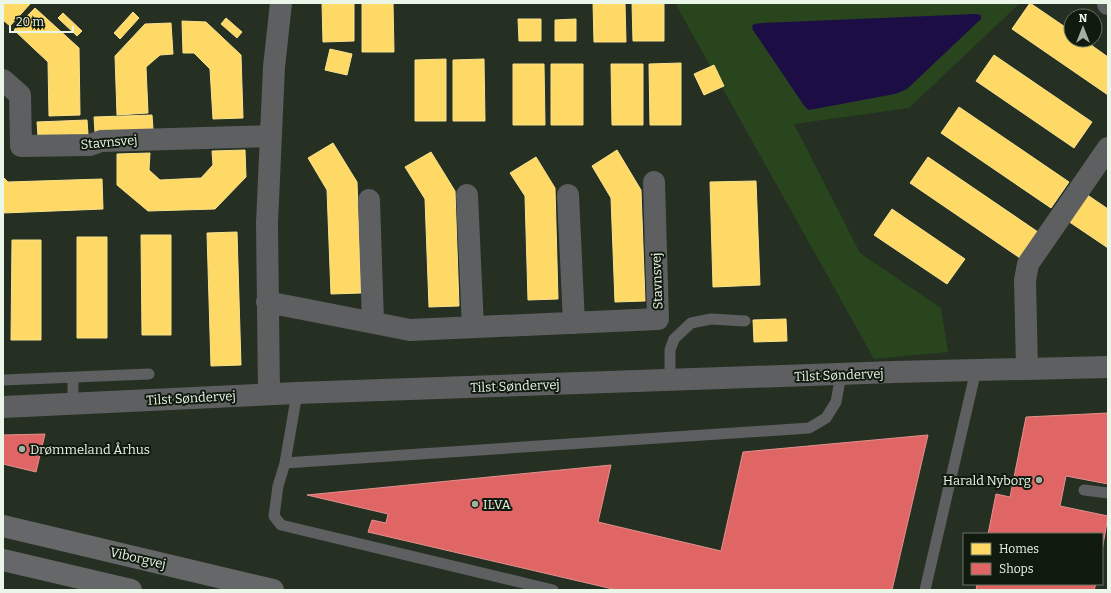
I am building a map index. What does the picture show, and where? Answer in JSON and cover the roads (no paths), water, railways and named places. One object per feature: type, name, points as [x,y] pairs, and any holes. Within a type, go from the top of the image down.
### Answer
[{"type":"main road","name":"Viborgvej","points":[[3,526],[273,590]]},
{"type":"main road","points":[[3,560],[131,590]]},
{"type":"street","points":[[269,394],[267,223],[274,67],[281,3]]},
{"type":"street","name":"Stavnsvej","points":[[3,80],[20,95],[21,146],[90,145],[101,141],[271,136]]},
{"type":"street","points":[[1027,369],[1025,280],[1028,264],[1108,148]]},
{"type":"street","name":"Stavnsvej","points":[[267,302],[410,330],[658,319],[654,182]]},
{"type":"street","points":[[467,195],[473,327]]},
{"type":"street","points":[[568,195],[574,323]]},
{"type":"street","points":[[369,200],[373,322]]},
{"type":"street","name":"Tilst Søndervej","points":[[3,407],[269,394],[894,372],[1108,367]]},
{"type":"lane","points":[[670,381],[670,350],[672,344],[674,339],[691,323],[711,319],[745,321]]},
{"type":"lane","points":[[925,590],[976,370]]},
{"type":"lane","points":[[3,380],[149,374]]},
{"type":"lane","points":[[284,463],[809,428],[826,418],[836,402],[841,375]]},
{"type":"lane","points":[[73,378],[73,404]]},
{"type":"lane","points":[[297,393],[284,463],[278,486],[274,516],[281,525],[552,590]]},
{"type":"lane","points":[[1084,490],[1108,493]]},
{"type":"place","name":"Drømmeland Århus","points":[[22,449]]},
{"type":"place","name":"Harald Nyborg","points":[[1039,480]]},
{"type":"place","name":"ILVA","points":[[475,504]]}]
